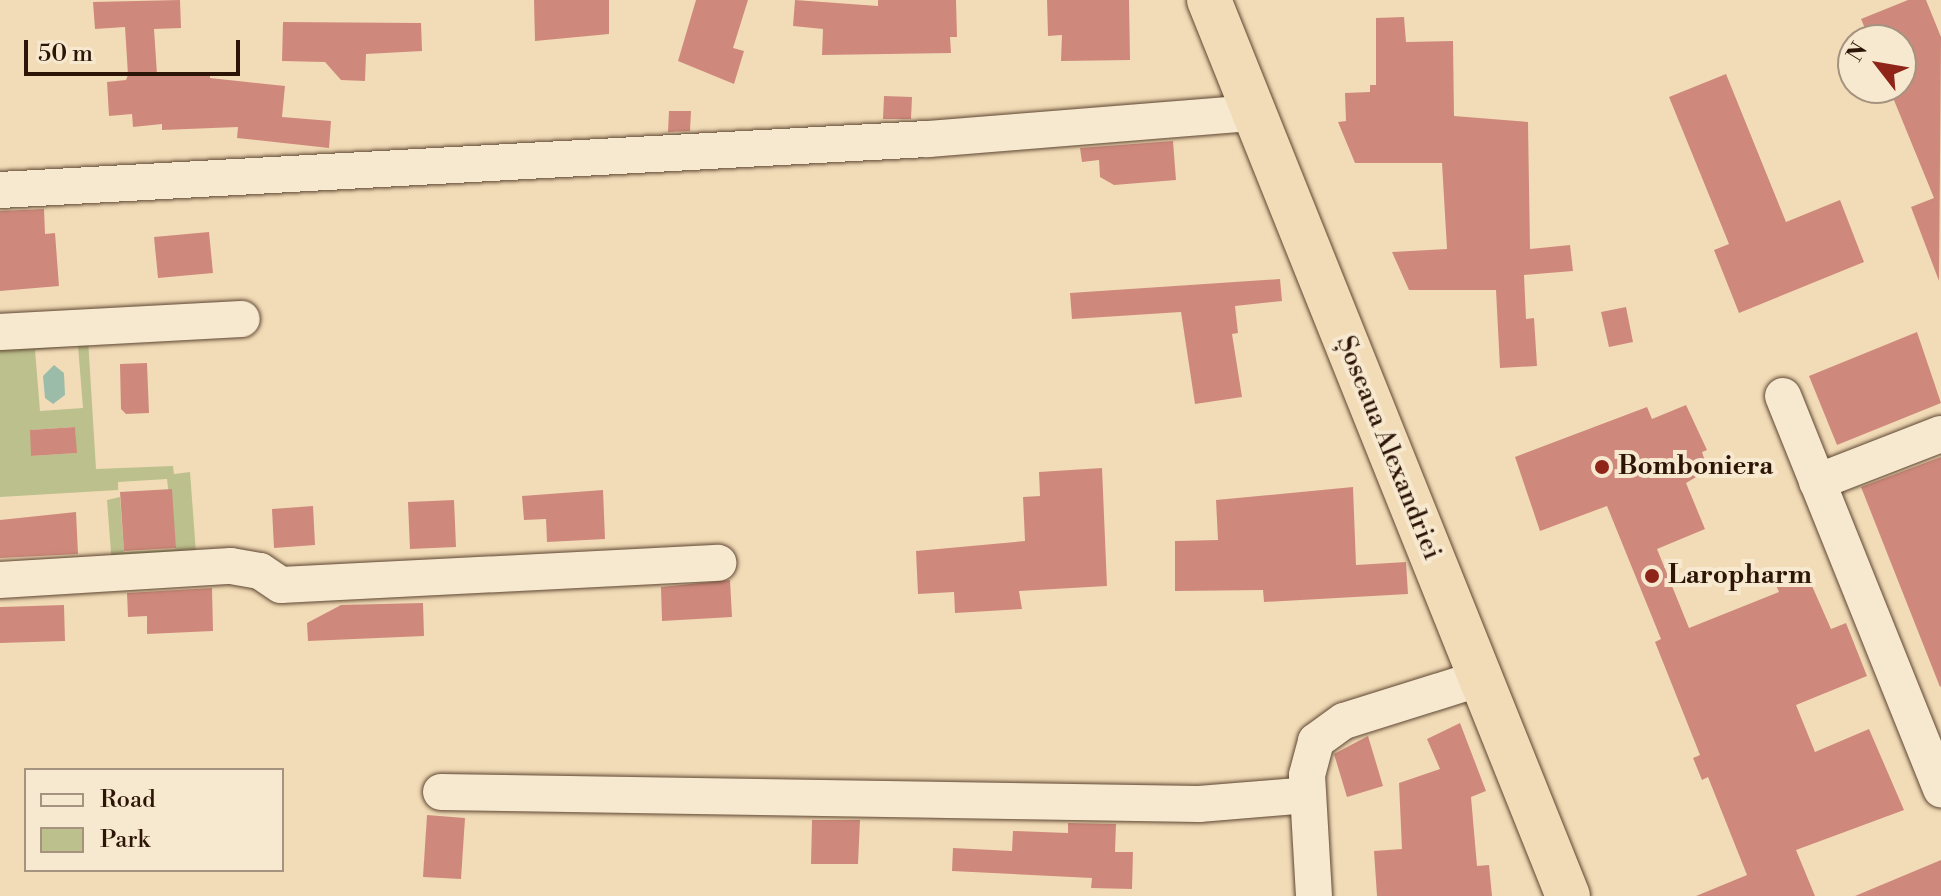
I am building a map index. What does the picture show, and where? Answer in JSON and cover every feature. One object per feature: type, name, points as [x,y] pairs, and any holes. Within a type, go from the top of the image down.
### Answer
[{"type":"highway","name":"Șoseaua Alexandriei","points":[[1209,0],[1568,896]]},
{"type":"highway","name":"Șoseaua Alexandriei","points":[[1239,0],[1597,896]]},
{"type":"street","points":[[0,190],[928,139],[1254,113]]},
{"type":"street","points":[[0,332],[242,319]]},
{"type":"street","points":[[1783,396],[1817,482],[1928,723],[1941,790]]},
{"type":"street","points":[[1817,482],[1941,434]]},
{"type":"street","points":[[0,580],[231,566],[260,571],[281,585],[718,563]]},
{"type":"street","points":[[1314,896],[1308,795],[1312,748],[1332,727],[1481,678]]},
{"type":"street","points":[[441,792],[1199,804],[1308,795]]},
{"type":"green space","points":[[88,339],[96,469],[173,466],[174,474],[190,472],[196,553],[112,565],[107,500],[120,497],[124,552],[175,549],[167,479],[118,482],[118,490],[0,497],[0,346]],"holes":[[[78,346],[83,408],[40,411],[35,350]],[[75,427],[76,453],[31,456],[31,430]]]},
{"type":"shaded area","points":[[54,365],[64,373],[65,395],[53,404],[45,398],[43,376]]},
{"type":"building","points":[[180,0],[181,28],[154,29],[157,74],[210,72],[210,78],[285,86],[282,117],[331,121],[329,148],[237,138],[238,127],[162,130],[162,124],[133,127],[132,114],[109,116],[107,82],[126,80],[128,75],[125,27],[95,29],[93,2]]},
{"type":"building","points":[[534,0],[609,0],[609,34],[535,41]]},
{"type":"building","points":[[696,0],[748,0],[733,48],[744,51],[734,84],[678,61]]},
{"type":"building","points":[[795,0],[878,6],[878,0],[956,0],[957,37],[950,37],[951,53],[822,55],[823,29],[793,26]]},
{"type":"building","points":[[1047,0],[1129,0],[1130,60],[1061,61],[1062,35],[1048,36]]},
{"type":"building","points":[[1908,0],[1926,0],[1941,37],[1939,281],[1911,207],[1934,198],[1896,104],[1917,104],[1917,24],[1863,24],[1861,19]]},
{"type":"building","points":[[1404,17],[1406,42],[1453,41],[1454,116],[1528,122],[1530,249],[1570,245],[1573,271],[1524,275],[1526,319],[1534,318],[1537,366],[1500,368],[1496,290],[1409,290],[1392,252],[1447,249],[1442,163],[1355,163],[1338,122],[1346,121],[1345,93],[1370,92],[1370,85],[1376,85],[1376,18]]},
{"type":"building","points":[[283,22],[421,23],[422,51],[366,54],[365,81],[341,80],[325,62],[282,61]]},
{"type":"building","points":[[1726,74],[1786,222],[1840,200],[1864,262],[1739,313],[1714,250],[1729,244],[1669,97]]},
{"type":"building","points":[[884,96],[912,97],[911,119],[883,119]]},
{"type":"building","points":[[669,111],[691,111],[690,131],[668,132]]},
{"type":"building","points":[[1173,141],[1176,180],[1114,185],[1100,177],[1099,160],[1082,162],[1080,148]]},
{"type":"building","points":[[44,209],[45,234],[55,233],[59,286],[0,291],[0,211]]},
{"type":"building","points":[[209,232],[213,273],[158,278],[154,237]]},
{"type":"building","points":[[1280,279],[1282,301],[1235,306],[1238,333],[1232,334],[1242,397],[1195,404],[1181,312],[1072,319],[1070,293]]},
{"type":"building","points":[[1626,307],[1633,342],[1609,347],[1601,312]]},
{"type":"building","points":[[1917,332],[1941,403],[1837,445],[1809,376]]},
{"type":"building","points":[[147,363],[149,413],[126,414],[121,409],[120,364]]},
{"type":"building","points":[[1686,405],[1707,450],[1702,452],[1708,470],[1686,483],[1705,529],[1657,549],[1689,628],[1779,592],[1775,583],[1805,570],[1831,629],[1846,623],[1867,676],[1796,705],[1815,752],[1869,729],[1904,810],[1796,850],[1815,896],[1696,896],[1747,875],[1708,777],[1702,780],[1693,758],[1700,755],[1655,642],[1661,639],[1607,506],[1540,531],[1515,457],[1647,407],[1652,419]]},
{"type":"building","points":[[75,427],[77,453],[31,456],[30,430]]},
{"type":"building","points":[[1941,457],[1941,686],[1940,687],[1861,487]]},
{"type":"building","points":[[1102,468],[1107,586],[1019,591],[1022,609],[955,613],[954,592],[918,594],[916,551],[1025,541],[1023,497],[1040,496],[1039,472]]},
{"type":"building","points":[[1353,487],[1356,565],[1406,562],[1408,594],[1264,602],[1263,590],[1175,591],[1175,541],[1218,540],[1216,500]]},
{"type":"building","points":[[172,489],[176,548],[124,551],[120,492]]},
{"type":"building","points":[[603,490],[605,539],[547,542],[546,519],[524,520],[522,496]]},
{"type":"building","points":[[454,500],[456,547],[410,549],[408,502]]},
{"type":"building","points":[[313,506],[315,545],[274,548],[272,509]]},
{"type":"building","points":[[76,512],[78,554],[0,558],[0,520]]},
{"type":"building","points":[[730,580],[732,617],[662,621],[661,587]]},
{"type":"building","points":[[212,588],[213,631],[147,634],[147,616],[128,617],[127,593]]},
{"type":"building","points":[[423,603],[424,636],[308,641],[307,623],[341,605]]},
{"type":"building","points":[[64,605],[65,641],[0,643],[0,607]]},
{"type":"building","points":[[1460,723],[1486,791],[1471,797],[1477,866],[1489,865],[1492,896],[1377,896],[1374,851],[1402,849],[1399,783],[1440,769],[1427,739]]},
{"type":"building","points":[[1368,736],[1383,786],[1347,797],[1334,754]]},
{"type":"building","points":[[427,815],[465,818],[461,879],[423,877]]},
{"type":"building","points":[[812,820],[860,820],[858,864],[811,864]]},
{"type":"building","points":[[1068,823],[1116,824],[1115,852],[1133,852],[1132,889],[1091,888],[1092,878],[952,871],[953,848],[1012,851],[1013,831],[1068,833]]},
{"type":"building","points":[[1941,860],[1941,896],[1855,896]]},
{"type":"place","name":"Bomboniera","points":[[1602,467]]},
{"type":"place","name":"Laropharm","points":[[1652,576]]}]
